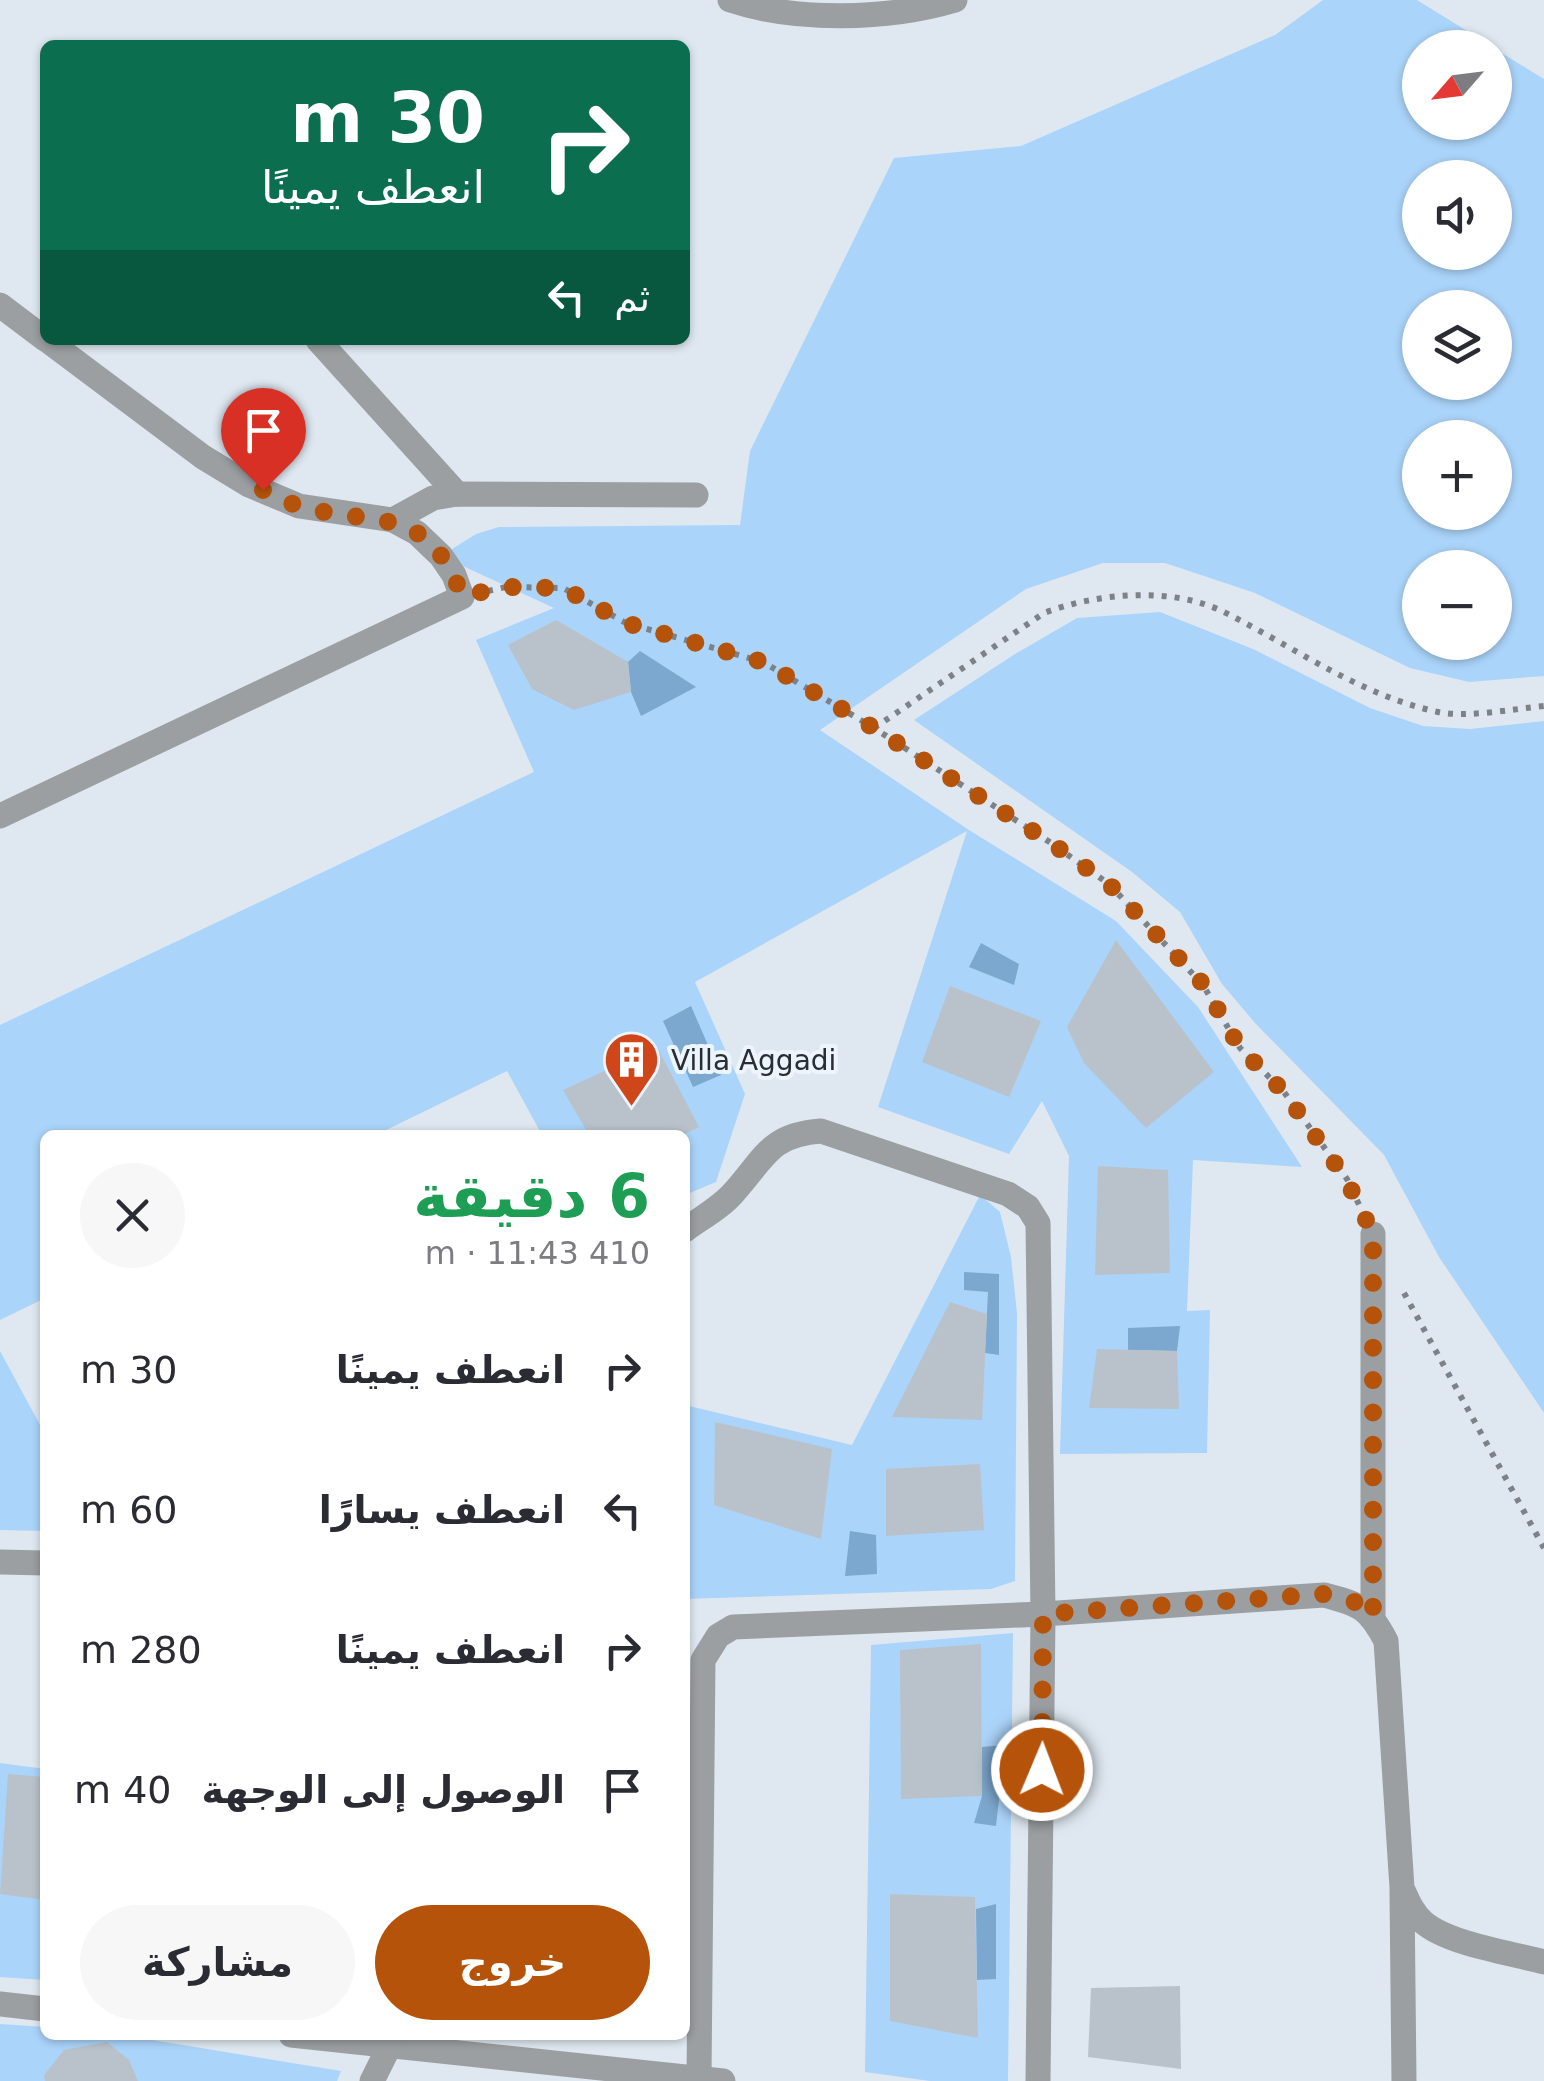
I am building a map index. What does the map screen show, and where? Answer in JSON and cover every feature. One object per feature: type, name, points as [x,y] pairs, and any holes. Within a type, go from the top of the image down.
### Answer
[{"type":"street","points":[[730,0],[788,15],[848,16],[955,0]]},
{"type":"street","points":[[1,306],[40,335]]},
{"type":"street","points":[[0,816],[462,596],[441,556],[418,533],[393,520],[299,506],[249,485],[203,457],[54,345]]},
{"type":"street","points":[[322,345],[456,494]]},
{"type":"street","points":[[393,520],[433,498],[456,494],[696,496]]},
{"type":"street","points":[[690,1226],[733,1194],[772,1147],[793,1133],[821,1131],[1008,1194],[1028,1207],[1038,1223],[1043,1614],[1038,2081]]},
{"type":"street","points":[[1373,1234],[1373,1616]]},
{"type":"street","points":[[0,1562],[40,1563]]},
{"type":"street","points":[[337,2040],[711,2079],[703,1660],[710,1645],[733,1627],[1043,1614],[1324,1594],[1355,1602],[1373,1616],[1386,1641],[1402,1888],[1404,2081]]},
{"type":"street","points":[[1402,1888],[1412,1910],[1425,1924],[1443,1934],[1544,1962]]},
{"type":"street","points":[[0,2004],[40,2008]]},
{"type":"street","points":[[372,2081],[390,2046]]},
{"type":"path","points":[[462,596],[506,587],[563,588],[626,623],[763,662],[874,728],[1109,884],[1203,984],[1240,1048],[1284,1092],[1346,1179],[1373,1234]]},
{"type":"path","points":[[874,728],[1044,613],[1074,602],[1113,597],[1159,598],[1221,611],[1346,678],[1429,710],[1443,713],[1544,706]]},
{"type":"path","points":[[1400,1286],[1544,1548]]},
{"type":"shaded area","points":[[1323,0],[1417,0],[1466,30],[1402,30],[1402,140],[1512,140],[1512,59],[1544,79],[1544,676],[1469,682],[1410,668],[1255,593],[1165,563],[1103,563],[1026,589],[820,730],[969,830],[1116,921],[1198,1007],[1302,1167],[1193,1160],[1187,1311],[1210,1310],[1207,1453],[1060,1454],[1069,1156],[1042,1101],[1009,1154],[878,1107],[967,831],[695,982],[745,1094],[716,1182],[690,1193],[690,1130],[539,1130],[507,1071],[386,1130],[40,1130],[40,1300],[0,1320],[0,1025],[534,772],[476,640],[554,608],[441,556],[476,534],[499,527],[740,525],[750,451],[894,158],[1021,146],[1275,35]]},
{"type":"shaded area","points":[[1160,612],[1253,649],[1370,708],[1423,726],[1470,729],[1544,721],[1544,1413],[1439,1257],[1384,1155],[1222,984],[1180,912],[1132,872],[914,720],[1077,618]]},
{"type":"shaded area","points":[[640,651],[696,687],[641,716],[631,692],[628,662]]},
{"type":"shaded area","points":[[981,943],[1019,964],[1014,985],[969,967]]},
{"type":"shaded area","points":[[691,1006],[721,1075],[693,1087],[663,1021]]},
{"type":"shaded area","points":[[980,1195],[1000,1212],[1011,1257],[1017,1313],[1015,1581],[991,1589],[690,1599],[690,1406],[852,1445]]},
{"type":"shaded area","points":[[964,1272],[999,1274],[999,1355],[985,1353],[988,1292],[964,1290]]},
{"type":"shaded area","points":[[1180,1326],[1177,1351],[1128,1350],[1128,1328]]},
{"type":"shaded area","points":[[0,1351],[40,1425],[40,1531],[0,1530]]},
{"type":"shaded area","points":[[850,1531],[876,1535],[877,1574],[845,1576]]},
{"type":"shaded area","points":[[1013,1633],[1008,2081],[930,2081],[865,2072],[871,1645]]},
{"type":"shaded area","points":[[1005,1745],[996,1826],[974,1823],[982,1796],[982,1747]]},
{"type":"shaded area","points":[[0,1763],[40,1768],[40,1980],[0,1977]]},
{"type":"shaded area","points":[[996,1904],[996,1979],[977,1980],[976,1909]]},
{"type":"shaded area","points":[[0,2024],[40,2027],[40,2040],[152,2040],[341,2071],[337,2081],[0,2081]]},
{"type":"building","points":[[556,620],[628,662],[631,692],[574,710],[532,689],[508,645]]},
{"type":"building","points":[[1116,940],[1214,1072],[1146,1128],[1084,1063],[1067,1027]]},
{"type":"building","points":[[950,986],[1041,1021],[1009,1097],[922,1062]]},
{"type":"building","name":"Villa Aggadi","points":[[657,1047],[699,1127],[690,1132],[586,1130],[563,1090]]},
{"type":"building","points":[[1098,1166],[1168,1170],[1170,1273],[1095,1275]]},
{"type":"building","points":[[950,1302],[987,1314],[982,1420],[892,1417]]},
{"type":"building","points":[[1097,1349],[1177,1351],[1179,1409],[1089,1408]]},
{"type":"building","points":[[715,1422],[832,1449],[821,1539],[714,1505]]},
{"type":"building","points":[[980,1464],[984,1530],[886,1536],[886,1469]]},
{"type":"building","points":[[981,1644],[982,1796],[901,1799],[900,1650]]},
{"type":"building","points":[[8,1774],[40,1777],[40,1899],[0,1894]]},
{"type":"building","points":[[890,1894],[975,1897],[978,2038],[890,2021]]},
{"type":"building","points":[[1180,1986],[1181,2069],[1088,2057],[1091,1988]]},
{"type":"building","points":[[107,2042],[129,2060],[138,2081],[45,2081],[44,2075],[64,2050]]},
{"type":"place","name":"Villa Aggadi","points":[[632,1109]]},
{"type":"route","points":[[263,490],[299,506],[393,520],[418,533],[441,556],[462,596],[506,587],[563,588],[626,623],[763,662],[874,728],[1109,884],[1203,984],[1240,1048],[1284,1092],[1346,1179],[1373,1234],[1373,1616],[1355,1602],[1324,1594],[1043,1614],[1042,1770]]}]
